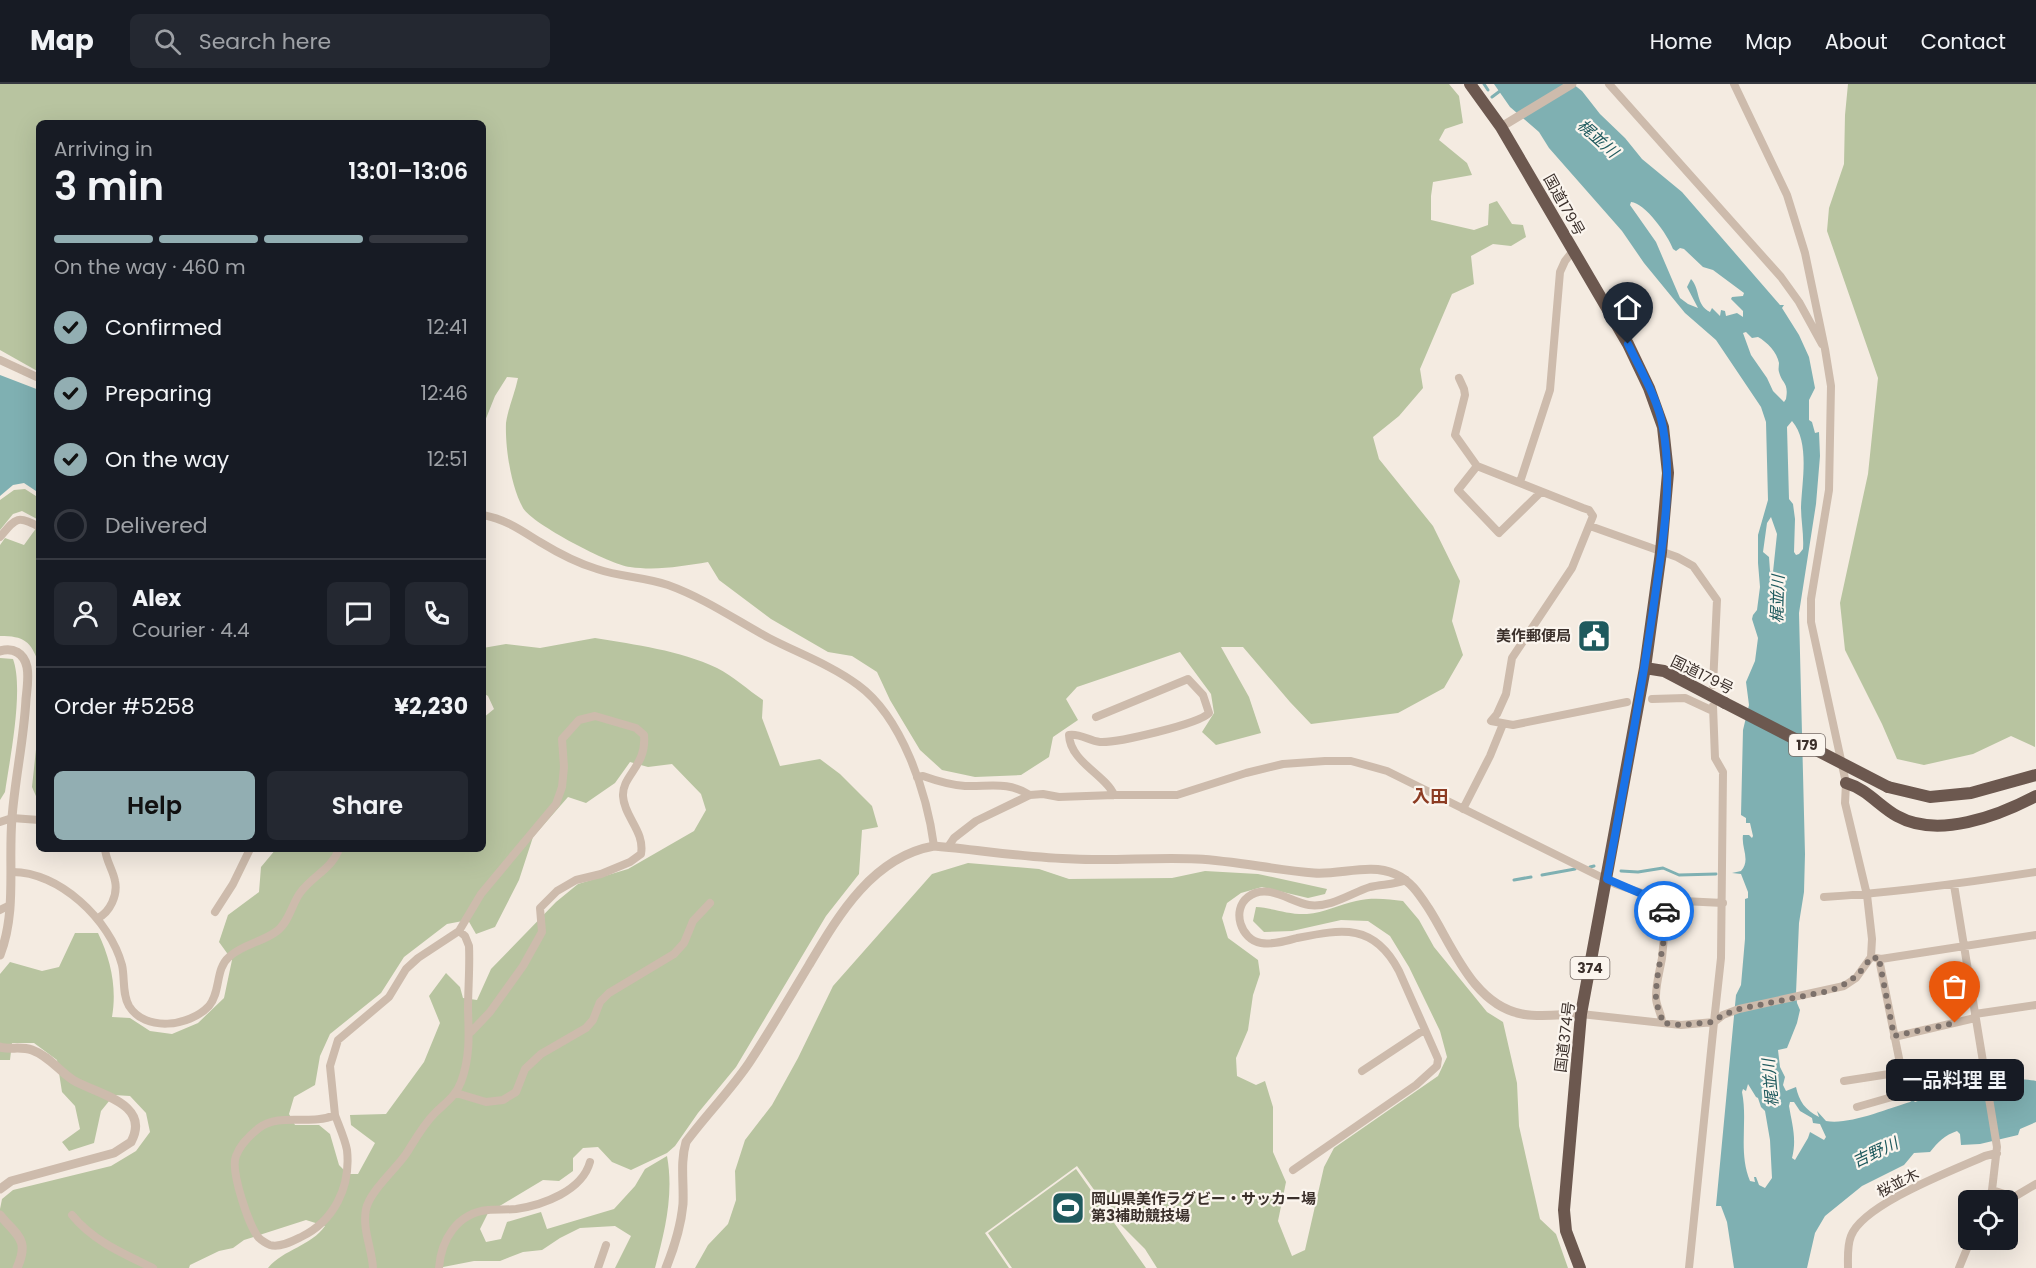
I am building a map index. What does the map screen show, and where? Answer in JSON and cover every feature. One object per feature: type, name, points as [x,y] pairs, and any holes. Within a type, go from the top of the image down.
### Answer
[{"type":"highway","name":"国道179号","points":[[1470,84],[1501,127],[1628,344],[1649,388],[1663,427],[1668,473],[1661,552],[1645,668],[1664,671],[1888,788],[1930,797],[1971,793],[2036,775]]},
{"type":"highway","name":"国道374号","points":[[1580,1268],[1566,1231],[1564,1210],[1581,1014],[1645,668]]},
{"type":"highway","points":[[1846,783],[1857,786],[1896,816],[1915,823],[1938,826],[1989,817],[2016,807],[2036,796]]},
{"type":"street","points":[[1501,127],[1572,84]]},
{"type":"street","points":[[1609,84],[1781,277],[1825,349]]},
{"type":"street","points":[[666,1268],[679,1229],[683,1206],[682,1156],[686,1143],[748,1064],[841,912],[870,880],[919,849],[934,846],[1060,859],[1198,859],[1316,874],[1379,869],[1394,873],[1415,888],[1467,975],[1497,1003],[1508,1010],[1523,1014],[1581,1014],[1680,1025],[1713,1022],[1739,1009],[1844,986],[1856,978],[1871,957],[1872,939],[1868,895],[1847,813],[1846,783],[1811,622],[1811,599],[1829,490],[1831,386],[1805,253],[1787,195],[1734,84]]},
{"type":"street","points":[[1520,482],[1550,390],[1560,272],[1573,251]]},
{"type":"street","points":[[0,360],[36,377]]},
{"type":"street","points":[[1459,378],[1465,395],[1455,435],[1477,466],[1589,510],[1593,516],[1572,568],[1512,658],[1506,694],[1497,714],[1491,721],[1513,725],[1627,702]]},
{"type":"street","points":[[1477,466],[1458,490],[1499,533],[1541,492]]},
{"type":"street","points":[[486,516],[499,518],[517,526],[562,555],[596,569],[616,575],[649,580],[687,592],[856,683],[880,707],[896,730],[917,777],[934,846]]},
{"type":"street","points":[[0,537],[13,522],[20,519],[26,519],[36,525]]},
{"type":"street","points":[[1590,526],[1677,557],[1693,566],[1717,600],[1713,685]]},
{"type":"street","points":[[0,651],[7,649],[17,651],[27,667],[24,734],[12,818],[9,928],[0,955]]},
{"type":"street","points":[[1096,717],[1188,679],[1203,695],[1209,712],[1206,716],[1196,720],[1129,738],[1100,742],[1069,735],[1069,740],[1082,761],[1110,786],[1114,795]]},
{"type":"street","points":[[1652,699],[1685,698],[1713,709],[1715,758],[1723,772],[1721,958],[1689,1268]]},
{"type":"street","points":[[335,1116],[306,1121],[274,1120],[261,1126],[246,1139],[236,1156],[234,1171],[237,1186],[252,1228],[259,1238],[271,1245],[288,1243],[317,1229],[338,1204],[347,1171],[347,1149],[335,1116],[330,1066],[338,1040],[389,997],[400,977],[412,963],[459,931],[481,894],[556,804],[562,787],[564,767],[562,739],[570,728],[579,720],[595,716],[636,728],[644,735],[645,747],[639,765],[626,784],[623,793],[625,806],[642,844],[641,854],[630,862],[601,874],[576,880],[557,891],[540,908],[542,932],[523,966],[490,1012],[471,1032]]},
{"type":"street","points":[[1463,809],[1490,756],[1503,724]]},
{"type":"street","points":[[948,847],[954,838],[976,821],[1030,795],[1043,794],[1059,797],[1177,795],[1283,764],[1351,761],[1365,763],[1387,771],[1642,894],[1663,900],[1723,903]]},
{"type":"street","points":[[917,777],[923,776],[965,786],[994,784],[1030,795]]},
{"type":"street","points":[[0,822],[12,818],[36,820]]},
{"type":"street","points":[[98,918],[108,911],[115,894],[115,882],[105,852]]},
{"type":"street","points":[[215,912],[233,884],[249,852]]},
{"type":"street","points":[[10,872],[51,881],[82,903],[98,918],[122,965],[128,1005],[140,1018],[155,1025],[194,1017],[209,1006],[214,997],[220,969],[227,958],[238,950],[277,932],[284,925],[301,891],[336,859],[338,852]]},
{"type":"street","points":[[1824,897],[1868,895],[1954,885],[2036,872]]},
{"type":"street","points":[[1293,1170],[1416,1085],[1437,1066],[1438,1059],[1392,957],[1370,937],[1359,932],[1343,930],[1274,943],[1258,943],[1248,936],[1240,925],[1239,912],[1243,902],[1250,895],[1258,892],[1272,892],[1309,905],[1325,904],[1372,887],[1398,884],[1406,880]]},
{"type":"street","points":[[1954,885],[1997,1150],[1992,1190]]},
{"type":"street","points":[[1662,1023],[1656,993],[1662,957],[1665,916],[1663,900]]},
{"type":"street","points":[[456,1093],[486,1102],[502,1100],[516,1092],[525,1069],[541,1054],[586,1028],[600,1002],[609,993],[674,954],[684,943],[693,921],[710,903]]},
{"type":"street","points":[[0,910],[10,905]]},
{"type":"street","points":[[373,1268],[366,1224],[366,1208],[373,1195],[389,1177],[434,1113],[456,1093],[467,1059],[471,1032],[468,1009],[469,946],[465,936],[459,931]]},
{"type":"street","points":[[1871,957],[1881,959],[2036,935]]},
{"type":"street","points":[[1857,1107],[1906,1093],[1880,964],[1881,959]]},
{"type":"street","points":[[1894,1036],[1975,1016],[2036,1005]]},
{"type":"street","points":[[1362,1071],[1424,1030]]},
{"type":"street","points":[[0,1047],[31,1049],[49,1059],[65,1075],[122,1104],[130,1111],[136,1126],[131,1142],[114,1153],[11,1181],[0,1189]]},
{"type":"street","points":[[1844,1081],[1902,1072]]},
{"type":"street","name":"桜並木","points":[[1848,1268],[1851,1235],[1871,1212],[1892,1199],[1997,1150]]},
{"type":"street","points":[[439,1268],[440,1256],[446,1239],[461,1219],[481,1211],[515,1209],[540,1203],[563,1193],[588,1171],[590,1162]]},
{"type":"street","points":[[2018,1195],[2036,1184]]},
{"type":"street","points":[[0,1215],[16,1232],[24,1246],[17,1268]]},
{"type":"street","points":[[72,1215],[82,1228],[94,1237],[153,1268]]},
{"type":"street","points":[[598,1268],[606,1245]]},
{"type":"street","points":[[1959,1268],[1966,1250]]},
{"type":"green space","points":[[0,84],[1449,84],[1459,96],[1463,123],[1445,129],[1439,140],[1467,163],[1472,175],[1433,182],[1431,220],[1474,230],[1488,225],[1489,204],[1497,201],[1512,224],[1523,225],[1526,237],[1511,246],[1493,244],[1471,256],[1474,284],[1452,294],[1420,369],[1423,388],[1399,416],[1373,437],[1379,459],[1433,526],[1460,581],[1452,621],[1463,655],[1444,688],[1398,713],[1311,724],[1243,647],[1221,647],[1249,697],[1261,733],[1216,745],[1202,732],[1214,713],[1211,694],[1180,652],[1077,687],[1066,699],[1078,720],[1053,737],[1049,757],[1021,775],[975,777],[942,770],[920,750],[890,700],[877,672],[852,656],[828,652],[771,619],[719,580],[708,562],[660,568],[620,565],[556,533],[529,515],[523,508],[512,478],[506,433],[507,417],[518,378],[507,377],[495,396],[486,418],[486,120],[36,120],[36,370],[0,350]]},
{"type":"green space","points":[[1848,84],[2036,84],[2035,747],[2011,736],[1973,754],[1924,765],[1897,759],[1845,650],[1840,603],[1868,474],[1878,378],[1827,231],[1829,208],[1844,164]]},
{"type":"green space","points":[[25,489],[36,496],[36,518],[22,511],[13,514],[0,530],[0,500],[14,490]]},
{"type":"green space","points":[[36,528],[36,657],[26,641],[15,637],[0,636],[0,545],[5,538],[24,545]]},
{"type":"green space","points":[[595,638],[673,652],[717,668],[763,700],[762,718],[780,766],[820,759],[840,774],[872,806],[878,827],[862,830],[859,874],[826,916],[736,1067],[698,1113],[675,1146],[667,1153],[631,1170],[612,1162],[598,1147],[583,1148],[573,1158],[573,1171],[559,1181],[543,1180],[488,1213],[480,1229],[486,1242],[501,1239],[507,1222],[541,1212],[547,1229],[614,1209],[635,1186],[645,1169],[667,1156],[669,1198],[655,1268],[615,1268],[631,1236],[615,1226],[580,1228],[542,1250],[523,1252],[500,1261],[474,1261],[438,1268],[268,1268],[282,1256],[319,1233],[325,1226],[306,1220],[244,1240],[233,1248],[219,1251],[190,1265],[189,1268],[0,1268],[2,1199],[13,1190],[111,1166],[136,1151],[150,1132],[146,1113],[130,1096],[114,1095],[101,1111],[94,1143],[69,1151],[62,1142],[80,1129],[75,1106],[62,1092],[57,1060],[34,1043],[12,1043],[10,1060],[0,1060],[0,974],[10,962],[42,971],[59,967],[75,933],[98,933],[112,974],[114,995],[112,1017],[130,1018],[150,1031],[172,1034],[198,1023],[224,998],[232,960],[219,942],[228,915],[259,892],[261,867],[274,852],[486,852],[486,716],[494,709],[486,695],[486,647],[506,644],[540,648]],"holes":[[[630,762],[648,767],[672,764],[701,794],[706,810],[694,831],[628,869],[578,884],[556,902],[491,969],[477,1000],[463,998],[460,987],[446,973],[429,996],[440,1023],[424,1062],[386,1114],[350,1115],[351,1125],[375,1143],[358,1174],[348,1174],[339,1165],[330,1134],[319,1125],[295,1125],[289,1114],[294,1097],[315,1085],[320,1056],[330,1034],[381,993],[404,957],[447,924],[468,920],[476,934],[495,927],[519,880],[533,837],[568,797],[586,803],[615,783]]]},
{"type":"green space","points":[[0,658],[13,659],[16,672],[17,705],[5,792],[0,800]]},
{"type":"green space","points":[[36,749],[36,796],[32,787]]},
{"type":"green space","points":[[968,863],[1039,869],[1069,879],[1172,878],[1205,871],[1258,874],[1327,889],[1325,894],[1308,898],[1262,887],[1241,893],[1227,903],[1222,918],[1228,938],[1258,960],[1260,974],[1253,995],[1248,1030],[1236,1058],[1237,1076],[1256,1085],[1265,1081],[1273,1107],[1273,1152],[1286,1182],[1278,1221],[1292,1256],[1305,1250],[1324,1167],[1334,1148],[1438,1076],[1447,1057],[1440,1031],[1409,967],[1390,936],[1368,921],[1341,920],[1292,931],[1264,932],[1253,921],[1256,907],[1307,914],[1362,900],[1403,901],[1419,920],[1434,947],[1487,1012],[1503,1022],[1517,1083],[1519,1126],[1540,1219],[1556,1234],[1568,1268],[1157,1268],[1145,1249],[1115,1219],[1077,1166],[985,1233],[1009,1268],[695,1268],[708,1245],[728,1224],[736,1200],[735,1171],[745,1140],[772,1105],[833,986],[932,874]]},
{"type":"green space","name":"岡山県美作ラグビー・サッカー場 第3補助競技場","points":[[1076,1169],[1146,1268],[1012,1268],[988,1233]]},
{"type":"water","points":[[1494,84],[1573,84],[1582,91],[1642,159],[1682,192],[1780,305],[1784,305],[1782,308],[1799,335],[1809,357],[1815,388],[1809,400],[1809,420],[1812,422],[1815,433],[1819,432],[1820,456],[1816,504],[1799,613],[1804,892],[1799,923],[1796,993],[1800,1010],[1787,1048],[1778,1050],[1786,1091],[1796,1087],[1806,1108],[1819,1117],[1817,1111],[1826,1121],[1836,1122],[1868,1116],[1913,1100],[1915,1102],[1929,1097],[1948,1098],[1981,1085],[2005,1084],[2020,1080],[2036,1081],[2036,1122],[2020,1129],[2018,1135],[1980,1144],[1961,1145],[1960,1134],[1957,1131],[1942,1139],[1930,1152],[1914,1153],[1904,1165],[1862,1186],[1825,1216],[1815,1233],[1807,1268],[1734,1268],[1727,1222],[1721,1206],[1716,1206],[1736,995],[1741,985],[1745,939],[1745,899],[1748,898],[1741,874],[1732,873],[1741,871],[1744,867],[1746,858],[1743,835],[1749,835],[1752,838],[1753,836],[1750,823],[1746,823],[1746,818],[1741,815],[1743,730],[1749,705],[1746,682],[1755,661],[1758,638],[1752,619],[1757,610],[1760,587],[1758,535],[1768,500],[1766,422],[1761,407],[1716,340],[1685,313],[1644,263],[1622,231],[1549,148],[1539,132],[1510,107]],"holes":[[[1631,202],[1637,204],[1649,214],[1661,228],[1673,249],[1676,251],[1680,248],[1684,249],[1703,267],[1713,270],[1744,293],[1743,296],[1731,299],[1743,311],[1743,317],[1737,313],[1726,316],[1725,311],[1721,310],[1720,316],[1712,308],[1710,312],[1705,309],[1691,279],[1687,287],[1698,308],[1680,298],[1656,242],[1630,205]],[[1746,332],[1752,338],[1758,337],[1765,342],[1776,355],[1780,376],[1787,389],[1784,402],[1773,391],[1751,355],[1743,333]],[[1792,421],[1801,440],[1804,462],[1801,507],[1803,549],[1796,555],[1794,552],[1795,519],[1793,504],[1789,499],[1787,427]],[[1771,517],[1777,534],[1773,572],[1770,571],[1769,557],[1763,552],[1767,523]],[[1748,1084],[1765,1111],[1770,1140],[1772,1178],[1765,1188],[1759,1185],[1756,1177],[1754,1177],[1755,1182],[1750,1181],[1746,1170],[1743,1089],[1746,1091]],[[1790,1102],[1794,1102],[1800,1111],[1812,1118],[1813,1123],[1820,1124],[1826,1137],[1824,1140],[1810,1132],[1795,1160],[1792,1158],[1793,1125]]]},
{"type":"water","points":[[0,375],[36,389],[36,491],[24,483],[13,485],[0,496]]},
{"type":"waterway","points":[[1484,84],[1488,90]]},
{"type":"waterway","points":[[1492,97],[1500,91]]},
{"type":"waterway","points":[[1590,867],[1594,866]]},
{"type":"waterway","points":[[1621,871],[1638,872],[1663,868],[1679,875],[1716,874]]},
{"type":"waterway","points":[[1542,875],[1575,869]]},
{"type":"waterway","points":[[1514,880],[1531,877]]},
{"type":"way so far","points":[[1664,911],[1662,957],[1656,993],[1662,1023],[1680,1025],[1713,1022],[1739,1009],[1829,991],[1844,986],[1856,978],[1871,957],[1881,959],[1880,964],[1894,1036],[1955,1023]]},
{"type":"place","name":"美作郵便局","points":[[1594,636]]},
{"type":"place","name":"一品料理 里","points":[[1955,1023]]},
{"type":"place","name":"岡山県美作ラグビー・サッカー場 第3補助競技場","points":[[1068,1208]]},
{"type":"district","name":"入田","points":[[1430,797]]},
{"type":"route","points":[[1628,344],[1649,388],[1663,427],[1668,473],[1661,552],[1645,668],[1607,879],[1615,884],[1663,900],[1664,911]]},
{"type":"water label","name":"梶並川","points":[[1598,138]]},
{"type":"water label","name":"梶並川","points":[[1777,599]]},
{"type":"water label","name":"梶並川","points":[[1770,1083]]},
{"type":"water label","name":"吉野川","points":[[1875,1152]]}]
